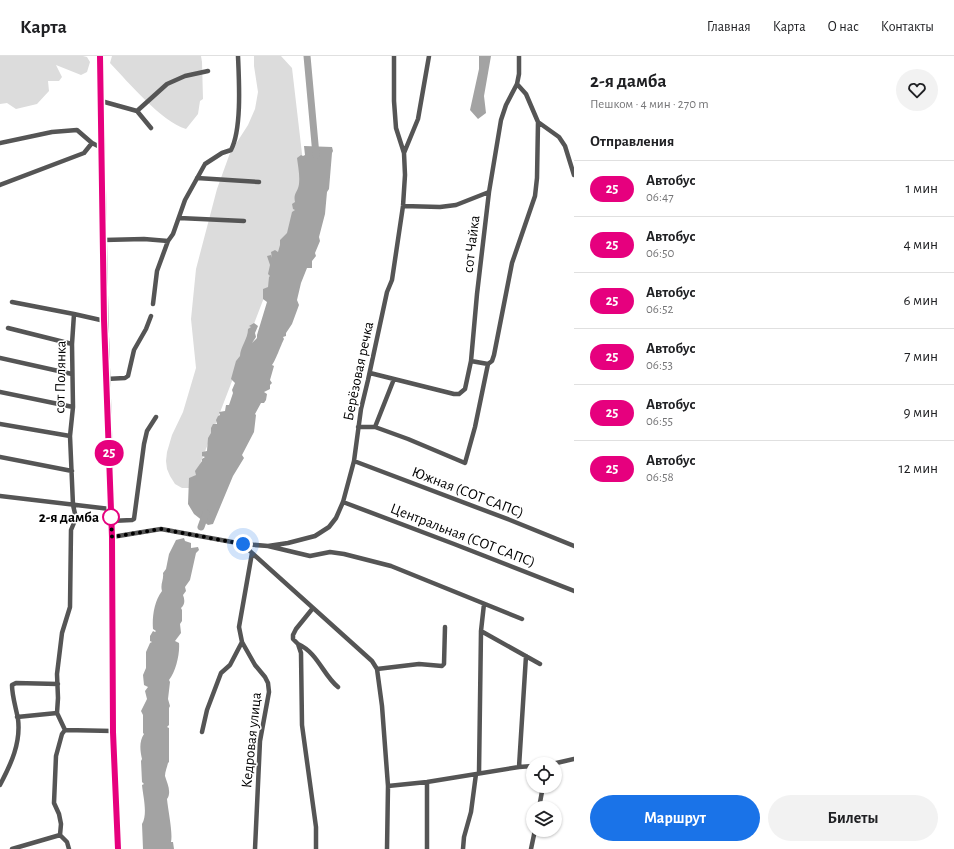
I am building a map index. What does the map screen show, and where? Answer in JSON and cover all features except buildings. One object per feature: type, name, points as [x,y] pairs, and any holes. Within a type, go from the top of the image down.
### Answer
[{"type":"main road","points":[[100,56],[104,240],[104,320],[112,537],[113,732],[118,849]]},
{"type":"street","points":[[153,304],[157,271],[168,241],[173,234],[185,200],[205,164],[222,153],[231,150],[234,144],[238,119],[240,89],[238,56]]},
{"type":"street","points":[[394,56],[394,101],[396,128],[404,153]]},
{"type":"street","points":[[404,153],[418,119],[428,56]]},
{"type":"street","points":[[358,427],[375,427],[465,463],[475,427],[488,364],[492,361],[494,355],[512,263],[535,196],[537,178],[538,122],[526,94],[517,84],[519,74],[519,56]]},
{"type":"street","points":[[137,110],[167,84],[185,76],[208,71]]},
{"type":"street","name":"сот Чайка","points":[[394,379],[454,394],[459,394],[465,389],[471,362],[489,192],[501,120],[506,105],[517,84]]},
{"type":"street","points":[[101,101],[137,110],[150,128]]},
{"type":"street","points":[[538,122],[559,137],[565,146],[574,174]]},
{"type":"street","points":[[0,143],[37,135],[77,130],[92,144],[102,148]]},
{"type":"street","points":[[0,185],[84,153],[92,144]]},
{"type":"street","name":"Берёзовая речка","points":[[268,546],[288,543],[315,536],[330,527],[343,502],[354,462],[361,409],[387,292],[392,280],[403,206],[405,175],[404,153]]},
{"type":"street","points":[[197,178],[258,182]]},
{"type":"street","points":[[403,206],[440,207],[456,205],[489,192]]},
{"type":"street","points":[[179,218],[244,221]]},
{"type":"street","points":[[104,240],[144,239],[168,241]]},
{"type":"street","points":[[12,302],[104,320]]},
{"type":"street","name":"сот Полянка","points":[[57,713],[57,674],[62,633],[70,607],[71,530],[76,518],[73,505],[70,436],[73,407],[72,344],[74,314]]},
{"type":"street","points":[[106,379],[125,378],[128,376],[134,350],[146,329],[151,316]]},
{"type":"street","points":[[8,328],[72,344]]},
{"type":"street","points":[[0,358],[72,374]]},
{"type":"street","points":[[471,362],[488,364]]},
{"type":"street","points":[[370,373],[394,379],[375,427]]},
{"type":"street","points":[[0,392],[73,407]]},
{"type":"street","points":[[111,522],[134,519],[144,444],[147,431],[156,417]]},
{"type":"street","points":[[0,424],[70,436]]},
{"type":"street","points":[[0,457],[72,471]]},
{"type":"street","name":"Южная (СОТ САПС)","points":[[354,462],[510,520],[574,546]]},
{"type":"street","points":[[0,496],[110,509]]},
{"type":"street","name":"Центральная (СОТ САПС)","points":[[343,502],[574,591]]},
{"type":"street","points":[[112,537],[161,529],[243,544],[268,546],[303,555],[316,555],[330,552],[352,556],[391,566],[522,619]]},
{"type":"street","points":[[243,544],[252,554],[366,655],[377,669],[382,706],[388,786],[387,849]]},
{"type":"street","points":[[202,732],[207,710],[221,673],[230,664],[242,642],[239,627],[252,554]]},
{"type":"street","points":[[462,849],[478,773],[481,631],[484,604]]},
{"type":"street","points":[[313,608],[294,632],[293,639],[311,652],[324,669],[329,680],[338,688]]},
{"type":"street","points":[[377,669],[419,664],[442,666],[444,664],[445,627]]},
{"type":"street","points":[[481,631],[540,664]]},
{"type":"street","name":"Кедровая улица","points":[[242,642],[255,665],[265,677],[268,683],[269,692],[260,741],[255,849]]},
{"type":"street","points":[[298,644],[302,661],[302,725],[316,827],[316,849]]},
{"type":"street","points":[[519,767],[526,656]]},
{"type":"street","points":[[0,785],[16,750],[18,735],[12,685],[14,683],[58,684]]},
{"type":"street","points":[[17,718],[57,713],[65,730]]},
{"type":"street","points":[[65,730],[113,732]]},
{"type":"street","points":[[65,730],[62,734],[56,756],[54,803],[59,814],[60,835],[67,842],[69,849]]},
{"type":"street","points":[[562,762],[574,759]]},
{"type":"street","points":[[388,786],[428,782],[526,766]]},
{"type":"street","points":[[427,849],[428,782]]},
{"type":"street","points":[[12,849],[60,835]]},
{"type":"street","points":[[531,849],[534,837]]},
{"type":"shaded area","points":[[0,56],[83,56],[87,57],[90,62],[87,72],[81,75],[56,65],[62,77],[59,81],[48,81],[49,91],[37,104],[16,109],[7,103],[0,104]]},
{"type":"shaded area","points":[[112,56],[201,56],[203,99],[200,101],[198,114],[186,129],[176,125],[166,118],[136,91],[110,63]]},
{"type":"shaded area","points":[[254,56],[281,56],[292,68],[306,188],[191,488],[182,488],[175,484],[170,476],[166,461],[172,435],[183,412],[196,368],[191,319],[196,269],[217,189],[230,153],[248,125],[255,109],[258,92]]},
{"type":"shaded area","points":[[479,56],[491,56],[484,96],[486,113],[478,119],[470,110],[479,69]]},
{"type":"shaded area","points":[[304,146],[332,147],[333,151],[325,214],[319,237],[320,241],[315,253],[316,256],[312,261],[312,268],[307,268],[301,283],[297,300],[299,305],[292,324],[286,333],[286,336],[283,337],[284,339],[272,365],[274,366],[270,380],[272,383],[270,385],[270,389],[264,392],[267,394],[266,400],[264,403],[261,403],[255,414],[254,432],[242,455],[244,458],[233,476],[213,524],[208,525],[194,514],[188,504],[189,478],[196,475],[195,471],[202,459],[205,457],[202,456],[202,452],[207,451],[208,438],[211,433],[211,428],[213,424],[217,424],[216,420],[220,415],[219,412],[225,411],[226,405],[229,405],[235,383],[231,379],[236,361],[240,356],[248,329],[251,327],[249,326],[254,323],[258,326],[255,333],[256,337],[252,343],[257,338],[267,302],[263,299],[263,289],[268,287],[270,276],[268,274],[270,265],[267,256],[271,255],[272,258],[271,252],[275,250],[278,252],[280,240],[287,233],[292,212],[295,210],[293,209],[292,204],[295,202],[299,184],[297,158],[301,155],[305,155]]},
{"type":"shaded area","points":[[184,538],[185,541],[191,543],[191,548],[198,547],[199,550],[196,553],[190,580],[185,587],[186,591],[183,595],[184,602],[181,608],[182,621],[180,624],[181,633],[175,641],[179,643],[178,657],[176,667],[169,680],[168,699],[170,706],[169,725],[167,727],[169,728],[169,762],[165,776],[169,790],[167,799],[171,827],[171,842],[173,842],[174,849],[143,849],[142,824],[145,810],[140,746],[144,734],[143,715],[141,711],[147,699],[145,691],[148,687],[144,685],[143,675],[146,668],[146,652],[150,643],[152,642],[150,641],[150,636],[153,631],[156,631],[153,629],[154,610],[159,595],[162,591],[161,586],[163,573],[166,569],[169,554],[176,540]]},
{"type":"waterway","points":[[307,56],[316,155]]},
{"type":"waterway","points":[[201,527],[206,513]]},
{"type":"bus line","name":"25","points":[[100,56],[104,240],[104,320],[112,537],[113,732],[118,849]]},
{"type":"place","name":"2-я дамба","points":[[111,517]]},
{"type":"route","points":[[111,517],[112,537],[161,529],[243,544]]}]
